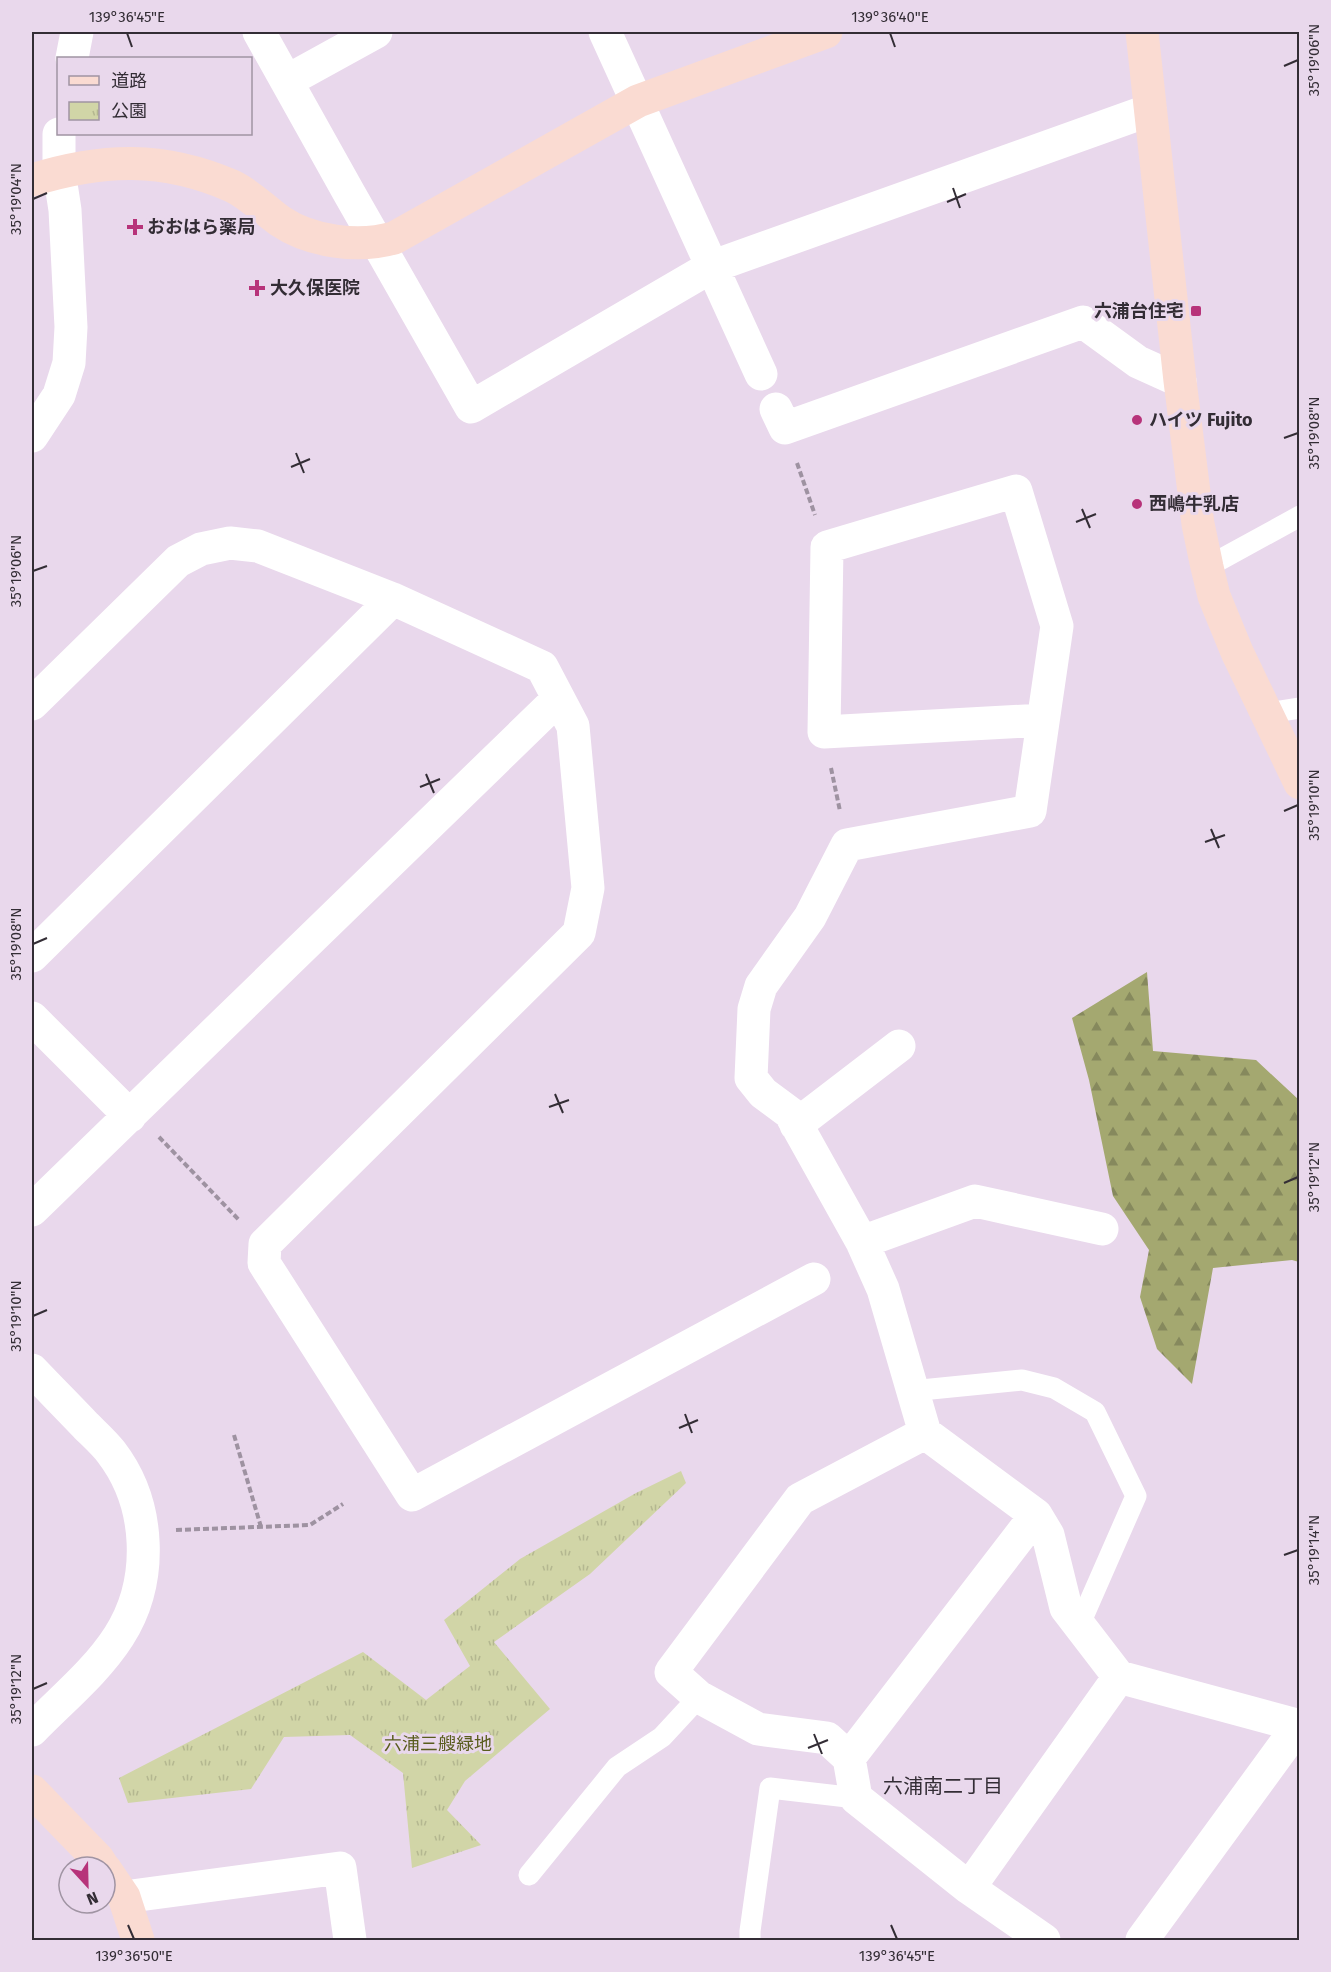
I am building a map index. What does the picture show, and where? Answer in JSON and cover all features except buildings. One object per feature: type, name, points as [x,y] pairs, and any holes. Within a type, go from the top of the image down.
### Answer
[{"type":"street","points":[[72,57],[77,32]]},
{"type":"street","points":[[259,32],[471,407],[711,267],[1150,110]]},
{"type":"street","points":[[287,81],[376,32]]},
{"type":"street","points":[[606,32],[761,374]]},
{"type":"street","points":[[45,175],[94,164],[166,165],[234,188],[252,197],[295,229],[336,241],[378,243],[394,238],[638,101],[826,32]]},
{"type":"street","points":[[1142,32],[1198,524],[1207,567],[1224,623],[1299,783]]},
{"type":"street","points":[[32,436],[59,395],[69,363],[71,327],[65,210],[45,175],[59,135]]},
{"type":"street","points":[[777,409],[785,428],[1083,322],[1138,362],[1180,381]]},
{"type":"street","points":[[1043,720],[824,732],[827,547],[1016,491],[1057,626],[1030,811],[847,845],[810,916],[761,986],[754,1009],[751,1078],[763,1093],[790,1113],[862,1242],[883,1289],[925,1433],[1036,1515],[1048,1535],[1066,1608],[1119,1677],[1299,1726],[1142,1941]]},
{"type":"street","points":[[32,704],[178,561],[201,549],[230,543],[258,546],[393,598],[542,667],[573,726],[588,888],[579,933],[265,1244],[264,1263],[412,1495],[814,1279]]},
{"type":"street","points":[[32,956],[393,598]]},
{"type":"street","points":[[32,1210],[143,1125],[558,699]]},
{"type":"street","points":[[32,1018],[143,1125]]},
{"type":"street","points":[[796,1125],[899,1047]]},
{"type":"street","points":[[862,1242],[975,1201],[1102,1229]]},
{"type":"street","points":[[32,1370],[110,1451],[125,1473],[136,1500],[142,1531],[143,1566],[134,1605],[119,1636],[99,1663],[32,1730]]},
{"type":"street","points":[[925,1433],[800,1499],[671,1672],[699,1697],[758,1729],[827,1738],[849,1758],[856,1798],[969,1888],[1044,1941]]},
{"type":"street","points":[[849,1758],[1036,1515]]},
{"type":"street","points":[[969,1888],[1119,1677]]},
{"type":"street","points":[[32,1791],[94,1855]]},
{"type":"street","points":[[124,1897],[340,1868],[350,1941]]},
{"type":"street","points":[[117,1887],[124,1897],[138,1941]]},
{"type":"lane","points":[[1207,567],[1299,516]]},
{"type":"lane","points":[[1267,713],[1299,708]]},
{"type":"lane","points":[[911,1391],[1022,1380],[1054,1388],[1095,1412],[1136,1496],[1079,1626]]},
{"type":"lane","points":[[529,1875],[618,1767],[662,1737],[699,1697]]},
{"type":"lane","points":[[750,1941],[770,1788],[856,1798]]},
{"type":"path","points":[[796,462],[819,525]]},
{"type":"path","points":[[829,759],[841,813]]},
{"type":"path","points":[[143,1125],[242,1223]]},
{"type":"path","points":[[234,1435],[261,1527]]},
{"type":"path","points":[[142,1531],[310,1525],[343,1504]]},
{"type":"green space","points":[[1147,972],[1153,1051],[1256,1060],[1299,1100],[1299,1262],[1292,1260],[1213,1268],[1192,1384],[1157,1349],[1140,1297],[1149,1250],[1113,1196],[1089,1080],[1072,1018]]},
{"type":"green space","name":"六浦三艘緑地","points":[[681,1471],[686,1483],[590,1574],[494,1642],[550,1709],[465,1781],[447,1810],[481,1845],[412,1868],[403,1773],[350,1735],[284,1737],[251,1789],[128,1803],[119,1778],[363,1652],[426,1700],[470,1666],[444,1620],[520,1559],[636,1493]]},
{"type":"place","name":"おおはら薬局","points":[[135,227]]},
{"type":"place","name":"大久保医院","points":[[257,288]]},
{"type":"place","name":"六浦台住宅","points":[[1196,311]]},
{"type":"place","name":"ハイツ Fujito","points":[[1137,420]]},
{"type":"place","name":"西嶋牛乳店","points":[[1137,504]]},
{"type":"district","name":"六浦南二丁目","points":[[943,1786]]}]
